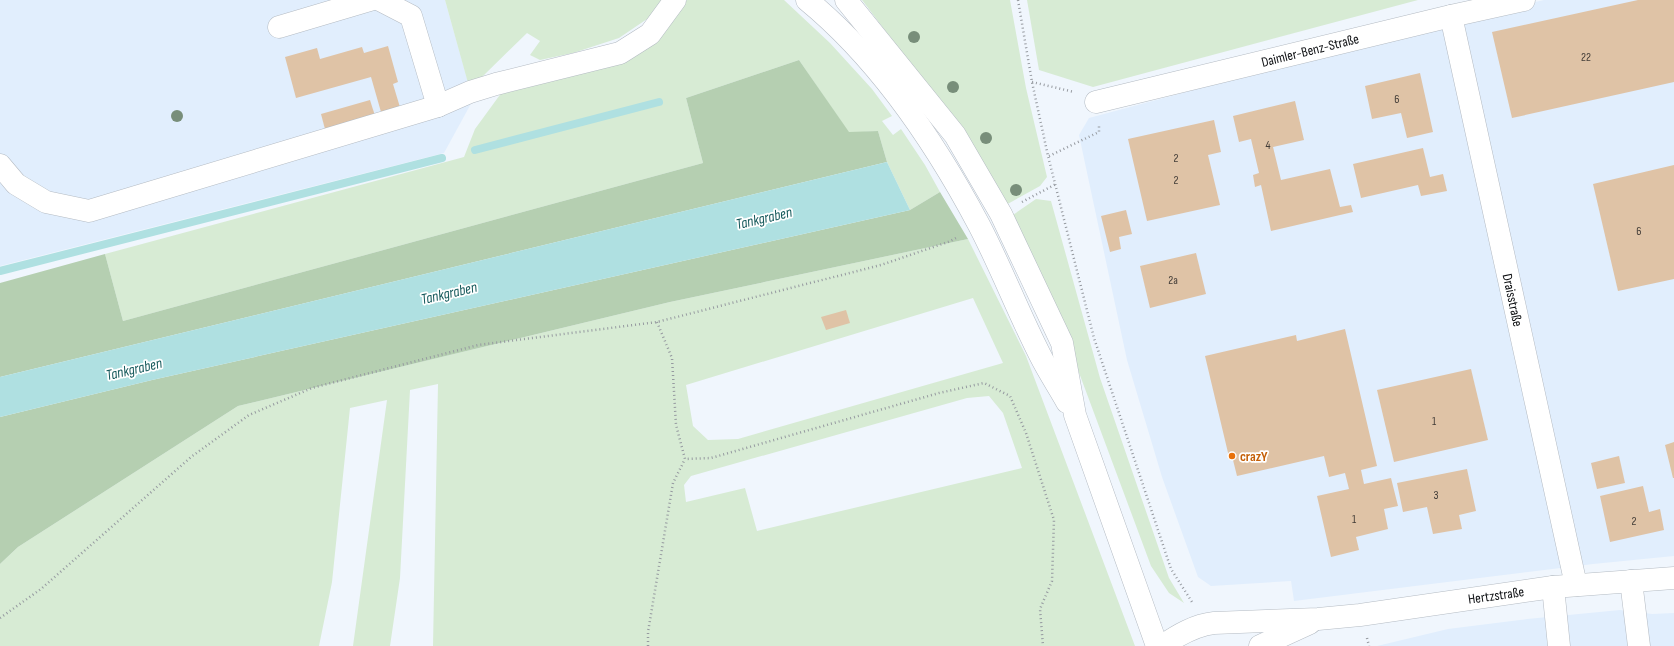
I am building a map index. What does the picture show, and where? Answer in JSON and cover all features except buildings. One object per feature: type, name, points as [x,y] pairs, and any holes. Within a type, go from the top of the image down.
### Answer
[{"type":"street","points":[[279,27],[370,0]]},
{"type":"street","points":[[380,0],[411,16],[438,106]]},
{"type":"street","points":[[0,164],[16,184],[46,202],[89,211],[438,106],[470,92],[496,84],[620,53],[650,34],[675,0]]},
{"type":"street","points":[[807,0],[830,19],[882,75],[932,145],[979,226],[1040,356],[1075,415]]},
{"type":"street","points":[[846,0],[955,135],[1001,214],[1062,343],[1075,415],[1157,646]]},
{"type":"street","name":"Daimler-Benz-Straße","points":[[1096,102],[1451,16],[1524,0]]},
{"type":"street","name":"Draisstraße","points":[[1451,16],[1576,585]]},
{"type":"street","name":"Hertzstraße","points":[[1162,646],[1177,636],[1202,624],[1318,619],[1553,587],[1674,578]]},
{"type":"street","points":[[1631,581],[1639,646]]},
{"type":"street","points":[[1553,587],[1559,646]]},
{"type":"street","name":"Hertzstraße","points":[[1264,645],[1318,619]]},
{"type":"path","points":[[1018,0],[1032,82],[1048,156],[1094,338],[1172,569],[1193,603],[1202,624]]},
{"type":"path","points":[[1032,82],[1071,90],[1096,102],[1099,132],[1048,156]]},
{"type":"path","points":[[0,618],[40,588],[191,457],[250,415],[312,388],[478,344],[657,322],[881,265],[948,242],[979,226]]},
{"type":"path","points":[[648,646],[648,632],[674,483],[685,459],[676,425],[672,358],[657,322]]},
{"type":"path","points":[[685,459],[711,458],[939,393],[984,383],[1010,396],[1026,433],[1054,520],[1052,581],[1040,609],[1043,646]]},
{"type":"shaded area","points":[[0,0],[445,0],[473,100],[444,153],[0,266]]},
{"type":"shaded area","points":[[1544,0],[1674,0],[1674,556],[1593,564],[1294,601],[1291,581],[1211,586],[1198,577],[1162,477],[1127,360],[1079,135],[1089,118],[1444,23]]},
{"type":"shaded area","points":[[1620,610],[1652,614],[1674,613],[1674,646],[1377,646],[1448,629],[1527,619]]},
{"type":"green space","points":[[445,0],[662,0],[650,17],[619,38],[573,53],[540,60],[530,55],[540,41],[527,33],[482,77],[468,83]]},
{"type":"green space","points":[[687,0],[784,0],[830,43],[872,89],[892,116],[882,121],[893,135],[901,129],[925,165],[940,192],[910,210],[887,162],[878,131],[849,133],[799,60],[686,98],[703,163],[123,321],[105,254],[464,157],[475,129],[502,92],[658,35]]},
{"type":"green space","points":[[862,0],[1010,0],[1026,88],[1047,177],[1040,186],[1004,206],[967,139]]},
{"type":"green space","points":[[1027,0],[1418,0],[1093,87],[1039,70]]},
{"type":"green space","points":[[799,60],[849,132],[878,131],[887,162],[0,377],[0,283],[105,254],[123,321],[703,163],[686,98]]},
{"type":"green space","points":[[940,192],[968,239],[670,302],[238,406],[18,547],[0,564],[0,417],[152,380],[910,210]]},
{"type":"green space","points":[[1036,199],[1051,201],[1100,378],[1169,578],[1184,603],[1169,593],[1151,566],[1062,327],[1010,217]]},
{"type":"green space","points":[[968,239],[1026,356],[1135,646],[433,646],[438,384],[410,390],[400,578],[390,646],[353,646],[387,400],[350,408],[332,582],[319,646],[0,646],[0,564],[18,547],[238,406],[670,302]],"holes":[[[973,298],[1003,363],[738,439],[708,440],[693,426],[686,385]],[[989,396],[1003,413],[1022,468],[757,531],[745,488],[686,502],[684,485],[691,476],[967,398]]]},
{"type":"water","name":"Tankgraben","points":[[887,162],[910,210],[152,380],[0,417],[0,377]]},
{"type":"waterway","points":[[475,150],[659,102]]},
{"type":"waterway","points":[[0,271],[442,158]]},
{"type":"place","name":"crazY","points":[[1232,456]]}]
